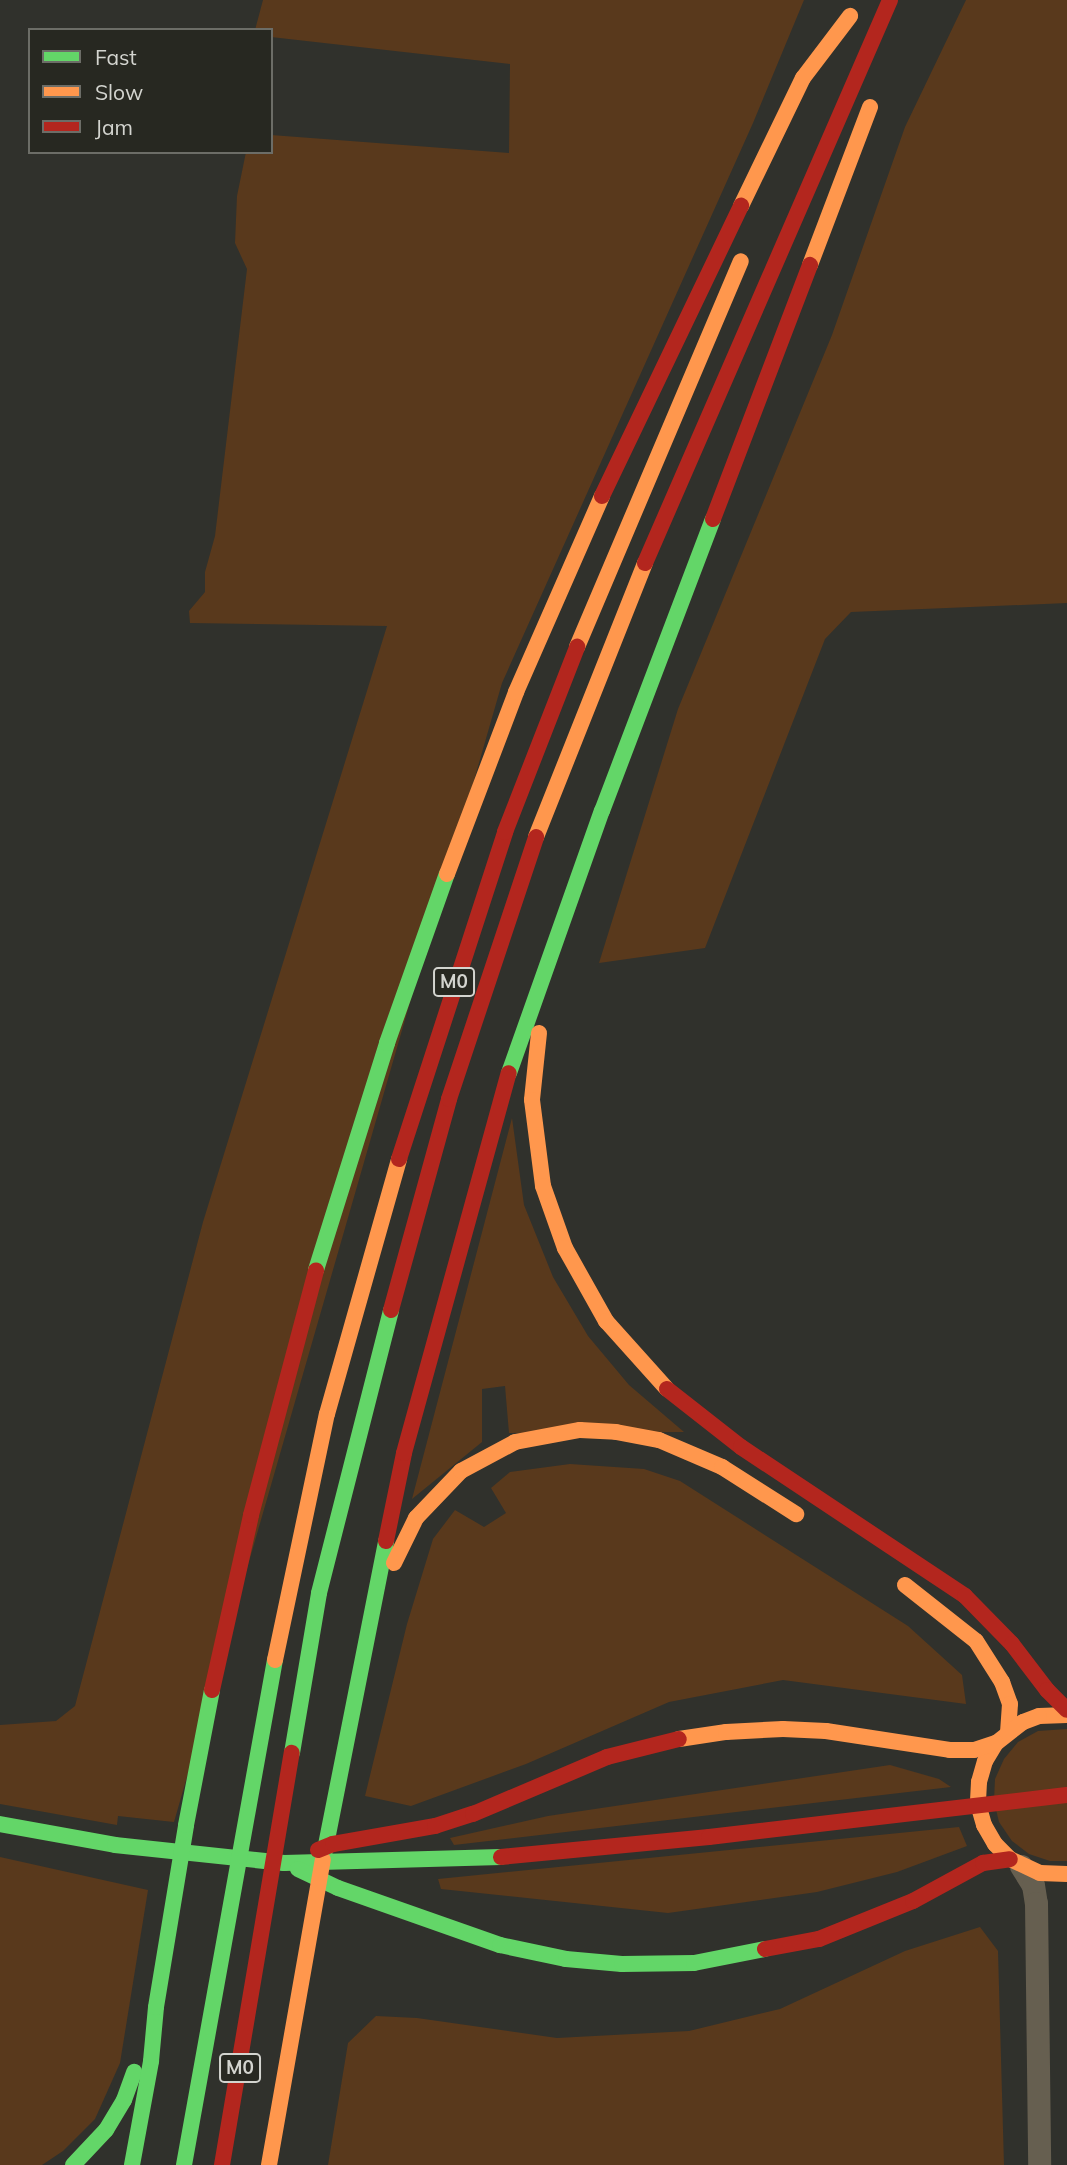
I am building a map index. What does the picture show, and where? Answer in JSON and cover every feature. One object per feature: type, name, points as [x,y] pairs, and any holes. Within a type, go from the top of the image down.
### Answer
[{"type":"main road","points":[[818,89],[857,0]]},
{"type":"main road","name":"M0","points":[[222,2165],[320,1593],[371,1376],[449,1099],[537,834],[607,654],[723,378],[890,0]]},
{"type":"main road","points":[[132,2165],[152,2061],[156,2007],[191,1798],[251,1515],[321,1251],[423,936],[516,692],[623,448],[803,78],[850,16]]},
{"type":"main road","points":[[270,2165],[332,1807],[404,1453],[437,1322],[496,1115],[602,811],[876,90]]},
{"type":"main road","name":"M0","points":[[184,2165],[272,1673],[324,1427],[412,1112],[505,832],[542,734],[620,540],[747,248]]},
{"type":"main road","points":[[552,951],[535,1049],[533,1100],[538,1152],[544,1186],[565,1248],[606,1321],[635,1357],[675,1397],[741,1447],[965,1596],[1012,1644],[1067,1712]]},
{"type":"main road","points":[[370,1616],[416,1518],[449,1480],[494,1451],[548,1434],[580,1430],[617,1432],[659,1440],[722,1467],[812,1525]]},
{"type":"main road","points":[[891,1575],[976,1641],[1002,1682],[1010,1704],[1009,1731]]},
{"type":"main road","points":[[1067,1712],[1039,1716],[1009,1731],[996,1743],[985,1761],[979,1782],[978,1804],[984,1825],[995,1844],[1016,1863],[1040,1873],[1067,1874]]},
{"type":"main road","points":[[284,1863],[333,1844],[394,1835],[473,1814],[607,1757],[668,1741],[783,1728],[826,1731],[950,1750],[974,1750],[996,1743]]},
{"type":"main road","points":[[0,1824],[114,1845],[284,1863],[383,1862],[520,1855],[1067,1795]]},
{"type":"main road","points":[[284,1863],[338,1888],[500,1945],[566,1959],[622,1964],[694,1963],[819,1939],[913,1901],[983,1863],[1016,1863]]},
{"type":"main road","points":[[73,2165],[94,2144],[124,2100],[156,2007]]},
{"type":"street","points":[[1016,1863],[1033,1885],[1036,1903],[1039,2165]]},
{"type":"shaded area","points":[[263,0],[804,0],[753,123],[502,683],[174,1822],[118,1816],[117,1825],[0,1804],[0,1725],[56,1721],[75,1706],[203,1222],[387,626],[190,623],[189,611],[205,592],[205,572],[215,536],[247,269],[235,243],[237,196],[246,154],[273,154],[273,135],[509,153],[510,64],[273,37],[273,28],[256,28]]},
{"type":"shaded area","points":[[966,0],[1067,0],[1067,603],[851,612],[825,639],[705,948],[599,963],[678,709],[832,335],[905,127]]},
{"type":"shaded area","points":[[512,1118],[524,1205],[553,1277],[588,1336],[629,1385],[684,1432],[509,1433],[505,1386],[482,1389],[482,1442],[412,1499]]},
{"type":"shaded area","points":[[570,1464],[644,1469],[680,1481],[908,1626],[962,1675],[966,1704],[783,1680],[669,1702],[526,1764],[411,1806],[365,1796],[407,1624],[433,1539],[455,1510],[484,1527],[506,1513],[491,1488],[510,1472]]},
{"type":"shaded area","points":[[1067,1729],[1067,1861],[1050,1861],[1029,1854],[1012,1841],[999,1822],[994,1801],[995,1779],[1004,1759],[1018,1742],[1038,1731]]},
{"type":"shaded area","points":[[890,1765],[939,1779],[951,1787],[454,1845],[450,1838],[548,1816]]},
{"type":"shaded area","points":[[959,1827],[967,1846],[897,1872],[817,1892],[668,1913],[441,1889],[438,1879]]},
{"type":"shaded area","points":[[0,1857],[148,1890],[120,2063],[95,2119],[63,2151],[42,2165],[0,2165]]},
{"type":"shaded area","points":[[980,1927],[998,1951],[1004,2165],[328,2165],[348,2043],[376,2016],[417,2018],[557,2038],[689,2031],[780,2009],[905,1951]]},
{"type":"traffic: fast","points":[[509,1073],[602,811],[713,519]]},
{"type":"traffic: fast","points":[[316,1270],[387,1043],[447,874]]},
{"type":"traffic: fast","points":[[292,1753],[319,1593],[391,1310]]},
{"type":"traffic: fast","points":[[323,1860],[386,1541]]},
{"type":"traffic: fast","points":[[184,2165],[275,1660]]},
{"type":"traffic: fast","points":[[132,2165],[151,2061],[156,2007],[186,1825],[212,1690]]},
{"type":"traffic: fast","points":[[0,1824],[115,1845],[284,1863],[501,1857]]},
{"type":"traffic: fast","points":[[298,1869],[338,1888],[500,1945],[566,1959],[622,1964],[694,1963],[765,1949]]},
{"type":"traffic: fast","points":[[73,2165],[106,2130],[124,2100],[134,2072]]},
{"type":"traffic: slow","points":[[741,206],[803,78],[850,16]]},
{"type":"traffic: slow","points":[[810,265],[870,107]]},
{"type":"traffic: slow","points":[[577,647],[741,261]]},
{"type":"traffic: slow","points":[[447,874],[516,692],[602,496]]},
{"type":"traffic: slow","points":[[536,837],[645,563]]},
{"type":"traffic: slow","points":[[539,1033],[532,1100],[543,1186],[565,1248],[606,1321],[667,1389]]},
{"type":"traffic: slow","points":[[275,1660],[327,1414],[399,1159]]},
{"type":"traffic: slow","points":[[394,1563],[416,1518],[461,1471],[515,1442],[580,1430],[616,1432],[659,1440],[722,1467],[796,1514]]},
{"type":"traffic: slow","points":[[905,1585],[976,1641],[1002,1682],[1010,1704],[1008,1731]]},
{"type":"traffic: slow","points":[[1067,1715],[1039,1716],[1023,1722],[996,1743],[985,1761],[979,1782],[978,1804],[984,1825],[995,1844],[1010,1859],[1040,1873],[1067,1874]]},
{"type":"traffic: slow","points":[[679,1739],[726,1732],[783,1729],[826,1731],[950,1750],[974,1750],[996,1743]]},
{"type":"traffic: slow","points":[[269,2165],[323,1860]]},
{"type":"traffic: jam","points":[[645,563],[890,0]]},
{"type":"traffic: jam","points":[[602,496],[741,206]]},
{"type":"traffic: jam","points":[[713,519],[810,265]]},
{"type":"traffic: jam","points":[[399,1159],[505,832],[577,647]]},
{"type":"traffic: jam","points":[[391,1310],[449,1099],[536,837]]},
{"type":"traffic: jam","points":[[386,1541],[404,1453],[509,1073]]},
{"type":"traffic: jam","points":[[212,1690],[251,1515],[316,1270]]},
{"type":"traffic: jam","points":[[667,1389],[741,1447],[965,1596],[1012,1644],[1047,1690],[1067,1710]]},
{"type":"traffic: jam","points":[[318,1850],[333,1844],[435,1826],[473,1814],[607,1757],[679,1739]]},
{"type":"traffic: jam","points":[[222,2165],[292,1753]]},
{"type":"traffic: jam","points":[[501,1857],[709,1837],[1067,1795]]},
{"type":"traffic: jam","points":[[765,1949],[819,1939],[913,1901],[983,1863],[1010,1859]]}]
